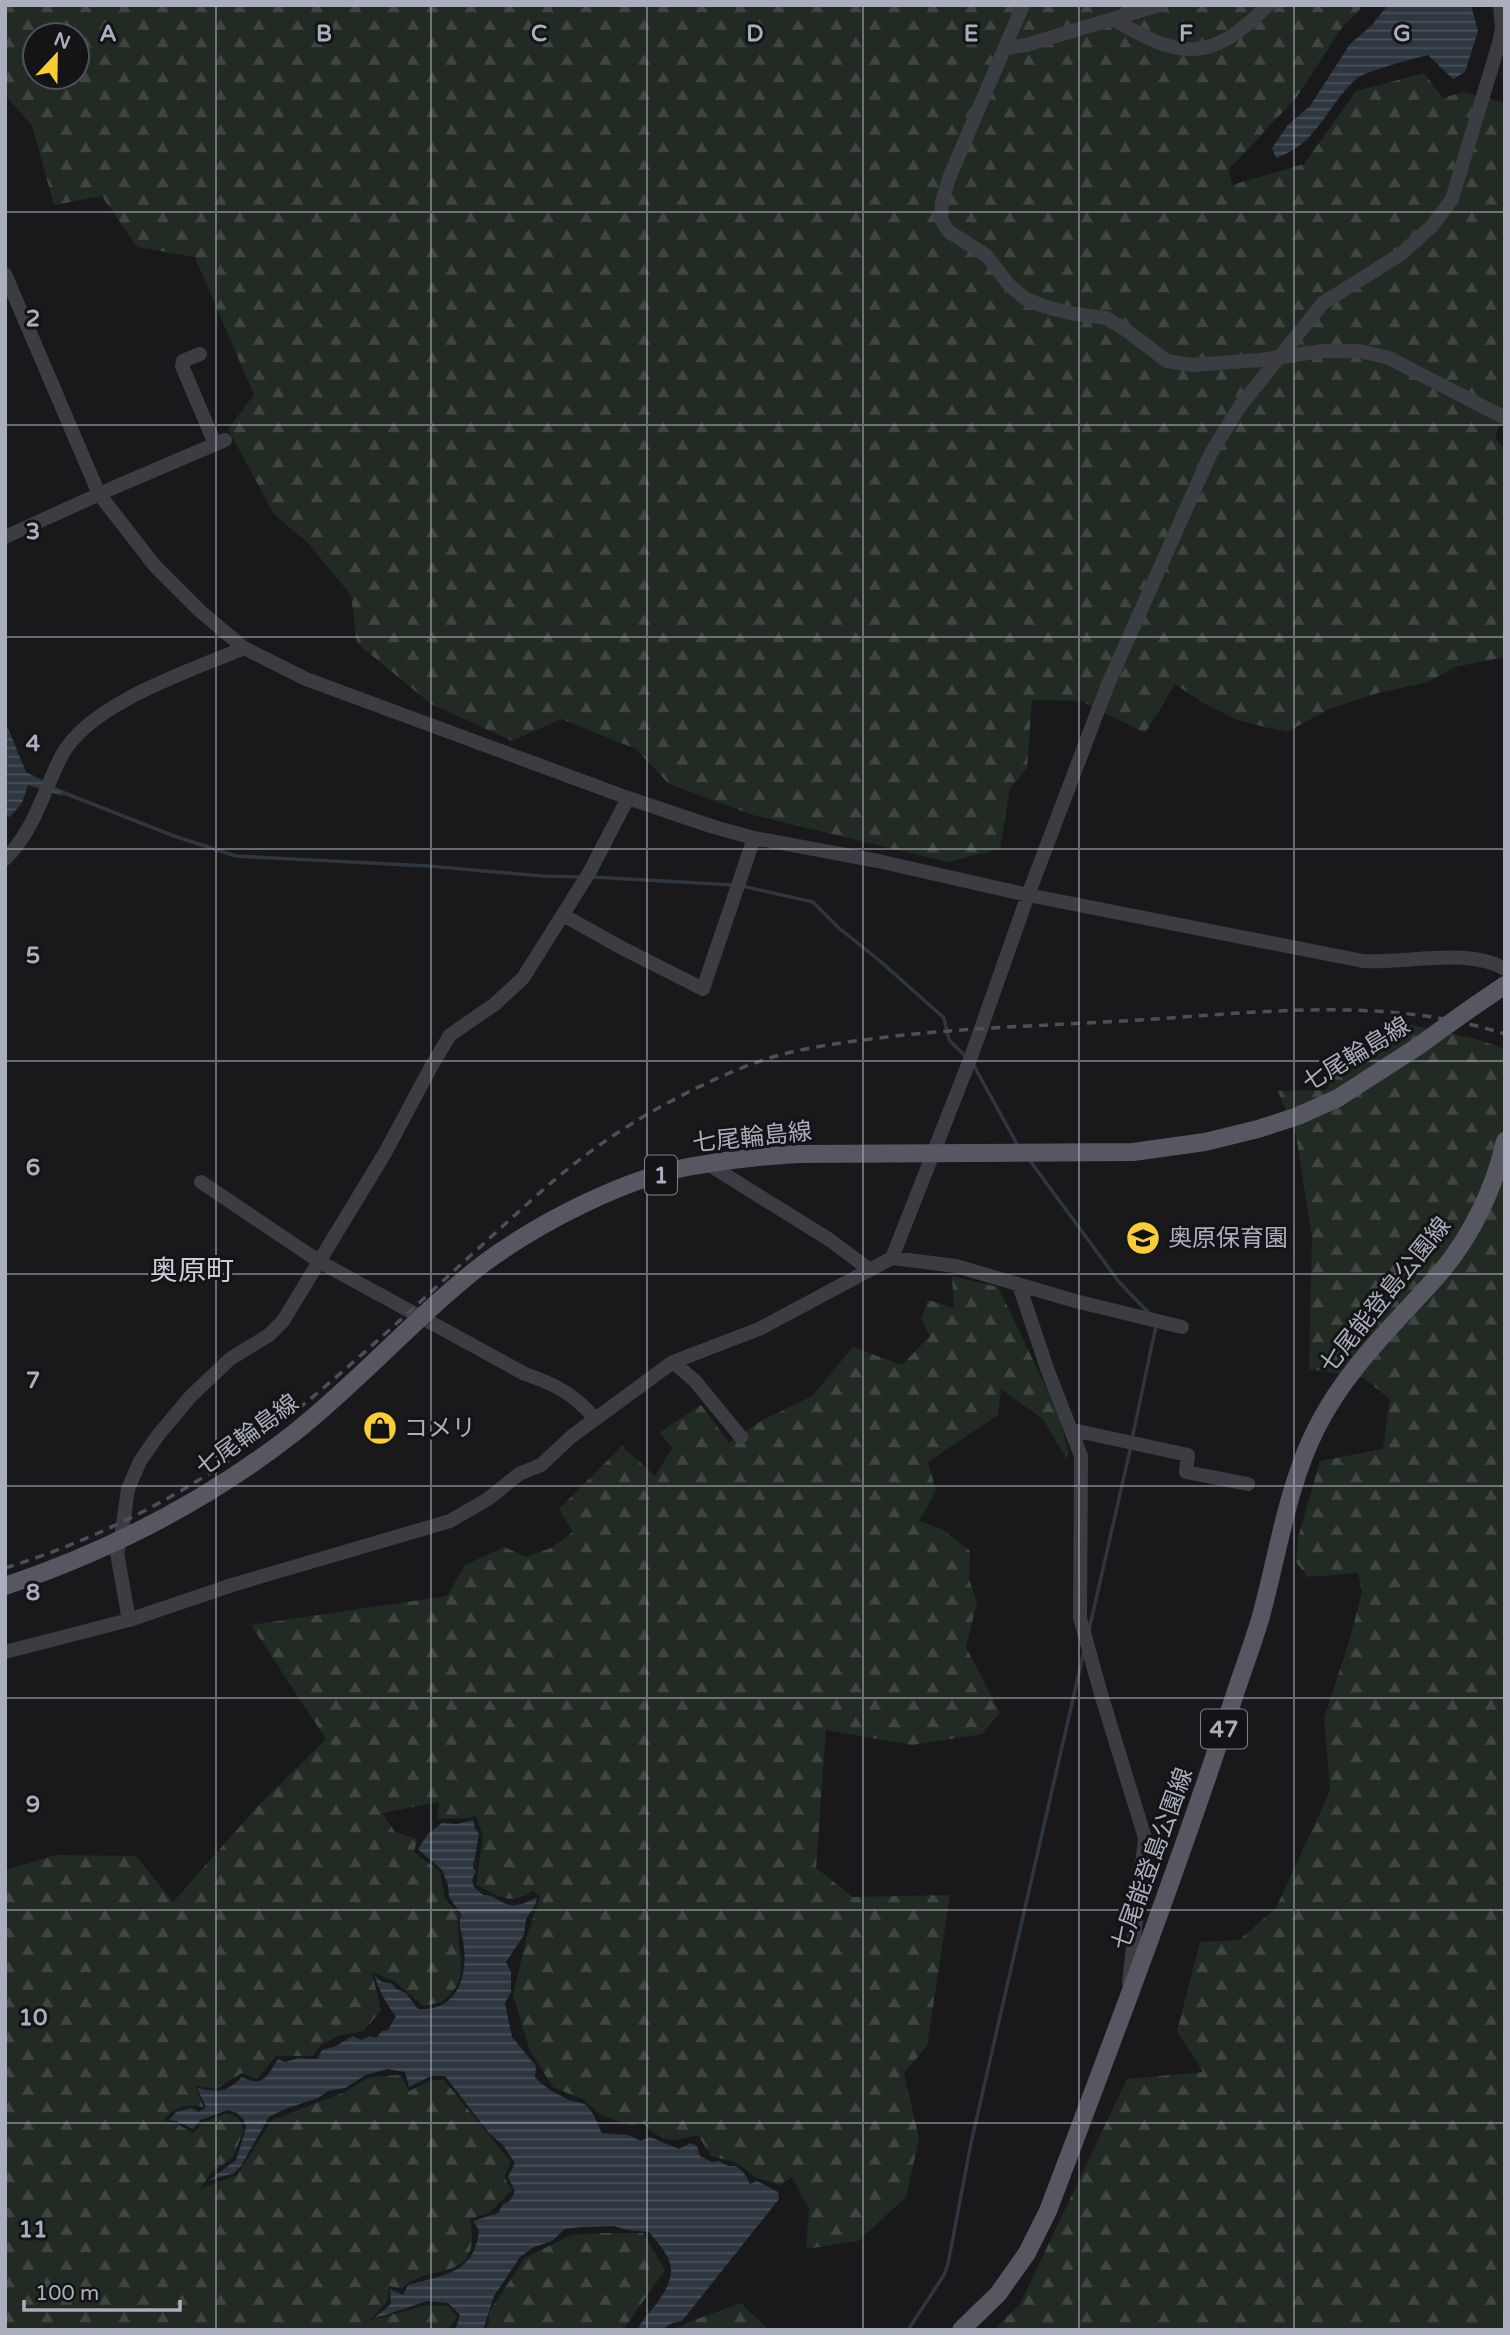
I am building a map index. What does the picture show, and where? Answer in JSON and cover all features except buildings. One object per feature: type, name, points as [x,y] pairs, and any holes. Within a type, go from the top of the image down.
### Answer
[{"type":"main road","name":"七尾輪島線","points":[[5,1586],[53,1570],[202,1497],[291,1436],[483,1265],[573,1209],[650,1178],[691,1166],[741,1158],[798,1154],[1132,1152],[1205,1142],[1298,1116],[1338,1098],[1505,985]]},
{"type":"main road","name":"七尾能登島公園線","points":[[961,2330],[998,2294],[1027,2253],[1048,2211],[1206,1784],[1260,1617],[1302,1461],[1316,1427],[1349,1374],[1441,1272],[1470,1232],[1493,1180],[1505,1141]]},
{"type":"street","points":[[1023,5],[949,178],[942,202],[941,219],[948,231],[987,256],[1009,285],[1026,299],[1074,314],[1106,318],[1167,362],[1192,365],[1260,360],[1323,351],[1360,351],[1389,358],[1505,418]]},
{"type":"street","points":[[1006,48],[1026,45],[1159,5]]},
{"type":"street","points":[[1113,19],[1147,39],[1174,49],[1191,50],[1211,46],[1229,38],[1268,5]]},
{"type":"street","points":[[892,1258],[969,1060],[1108,684],[1211,453],[1240,406],[1323,303],[1401,254],[1432,226],[1452,199],[1499,43],[1502,28],[1500,5]]},
{"type":"street","points":[[5,274],[99,494],[155,566],[200,611],[244,648],[306,679],[628,798],[754,838],[1363,961],[1474,958],[1490,961],[1505,969]]},
{"type":"street","points":[[5,537],[220,442],[182,366],[183,361],[200,354]]},
{"type":"street","points":[[5,859],[32,824],[62,754],[82,728],[116,704],[244,648]]},
{"type":"street","points":[[129,1619],[117,1553],[128,1489],[140,1461],[191,1396],[230,1359],[269,1335],[283,1321],[385,1153],[450,1035],[495,1004],[523,978],[586,879],[628,798]]},
{"type":"street","points":[[563,915],[703,989],[754,838]]},
{"type":"street","points":[[708,1164],[830,1240],[870,1270]]},
{"type":"street","points":[[201,1182],[320,1262],[524,1374],[557,1386],[585,1407],[595,1419]]},
{"type":"street","points":[[5,1652],[129,1619],[232,1585],[450,1521],[488,1499],[519,1474],[541,1465],[572,1436],[673,1362],[759,1329],[892,1258],[956,1266],[1182,1327]]},
{"type":"street","points":[[1019,1285],[1081,1456],[1080,1618],[1145,1838],[1127,1998]]},
{"type":"street","points":[[673,1362],[695,1381],[741,1437]]},
{"type":"street","points":[[1073,1430],[1188,1455],[1186,1472],[1248,1484]]},
{"type":"green space","points":[[5,5],[1364,5],[1341,29],[1296,98],[1229,169],[1232,185],[1304,164],[1356,91],[1424,73],[1443,98],[1463,92],[1505,103],[1505,408],[1495,438],[1505,449],[1505,657],[1455,667],[1428,682],[1378,693],[1329,709],[1287,732],[1237,720],[1203,703],[1175,684],[1145,733],[1081,701],[1032,700],[1027,768],[1010,788],[1000,849],[948,862],[753,815],[669,784],[636,749],[561,719],[512,741],[431,704],[357,643],[351,595],[308,543],[274,514],[228,429],[254,395],[195,257],[137,247],[102,196],[54,205],[32,125],[5,96]]},
{"type":"green space","points":[[1407,1024],[1476,1039],[1505,1049],[1505,2330],[994,2330],[1020,2304],[1127,2079],[1203,2072],[1177,2031],[1200,1942],[1239,1940],[1276,1908],[1330,1791],[1324,1718],[1362,1592],[1358,1573],[1308,1577],[1296,1562],[1298,1538],[1320,1461],[1383,1449],[1390,1399],[1362,1377],[1309,1369],[1312,1237],[1296,1135],[1278,1091],[1326,1090],[1342,1061],[1357,1045],[1377,1034]]},
{"type":"green space","points":[[952,1276],[998,1287],[1056,1408],[1069,1452],[1066,1458],[1043,1419],[1001,1389],[998,1415],[928,1462],[936,1491],[919,1521],[942,1529],[970,1551],[969,1580],[977,1602],[966,1647],[1000,1713],[982,1734],[912,1745],[826,1730],[816,1868],[853,1897],[950,1895],[927,2046],[904,2073],[919,2139],[906,2197],[858,2241],[806,2249],[809,2209],[792,2177],[780,2185],[755,2177],[737,2163],[711,2156],[698,2135],[669,2140],[657,2135],[643,2123],[630,2126],[599,2114],[584,2100],[553,2087],[530,2051],[513,1995],[540,1896],[533,1891],[517,1898],[504,1898],[476,1885],[483,1836],[476,1815],[470,1818],[437,1819],[439,1802],[382,1813],[395,1832],[417,1839],[414,1852],[440,1872],[445,1899],[459,1914],[461,1970],[460,1978],[452,1992],[442,2002],[423,2006],[394,1981],[372,1972],[381,2011],[363,2031],[337,2036],[321,2045],[313,2056],[276,2056],[257,2079],[242,2073],[216,2089],[195,2086],[204,2107],[181,2107],[164,2120],[193,2133],[204,2122],[227,2113],[238,2118],[244,2130],[233,2157],[210,2174],[200,2189],[237,2175],[272,2120],[345,2092],[369,2077],[401,2075],[409,2091],[432,2080],[444,2080],[511,2162],[504,2177],[512,2190],[489,2213],[470,2219],[472,2240],[469,2255],[461,2263],[451,2269],[413,2280],[402,2289],[389,2286],[387,2302],[369,2321],[427,2305],[449,2306],[457,2317],[448,2330],[5,2330],[5,1870],[57,1855],[136,1856],[173,1902],[258,1806],[326,1739],[251,1625],[447,1596],[465,1565],[504,1547],[526,1557],[551,1548],[573,1532],[559,1509],[622,1446],[655,1476],[672,1448],[660,1432],[701,1405],[729,1443],[761,1421],[812,1396],[853,1347],[902,1365],[930,1336],[921,1319],[928,1300],[954,1308]]},
{"type":"green space","points":[[643,2233],[665,2270],[623,2330],[485,2330],[489,2323],[489,2312],[525,2258],[571,2235]]},
{"type":"green space","points":[[741,2303],[769,2330],[675,2330],[686,2323]]},
{"type":"shaded area","points":[[1388,5],[1471,5],[1478,31],[1465,72],[1453,79],[1428,55],[1369,72],[1356,79],[1312,134],[1291,151],[1276,158],[1272,148],[1288,125],[1310,106],[1350,44],[1371,26]]},
{"type":"shaded area","points":[[5,721],[26,772],[64,791],[62,796],[28,785],[22,803],[10,817],[5,815]]},
{"type":"shaded area","points":[[473,1820],[479,1834],[473,1868],[476,1871],[472,1880],[474,1887],[483,1895],[492,1896],[508,1905],[521,1904],[537,1897],[526,1919],[524,1935],[506,1962],[511,1972],[511,1992],[505,2003],[512,2037],[536,2066],[535,2077],[557,2094],[587,2106],[602,2133],[628,2135],[641,2141],[650,2137],[679,2149],[690,2143],[697,2146],[700,2156],[712,2162],[719,2161],[728,2166],[736,2166],[750,2184],[757,2181],[778,2192],[779,2199],[682,2321],[672,2323],[662,2330],[638,2330],[669,2282],[671,2266],[668,2258],[649,2232],[614,2226],[565,2229],[552,2241],[534,2247],[520,2257],[494,2296],[483,2330],[455,2330],[460,2315],[448,2303],[427,2301],[373,2319],[391,2304],[390,2289],[403,2295],[408,2285],[445,2275],[464,2264],[476,2244],[479,2230],[473,2221],[498,2213],[503,2204],[510,2201],[515,2191],[508,2177],[515,2163],[445,2076],[431,2076],[409,2087],[405,2072],[388,2069],[366,2075],[345,2088],[328,2091],[318,2098],[285,2109],[269,2117],[241,2166],[234,2173],[208,2181],[236,2160],[246,2128],[244,2120],[237,2113],[228,2110],[200,2120],[193,2129],[169,2120],[176,2112],[191,2108],[199,2112],[206,2107],[197,2088],[226,2089],[242,2077],[260,2081],[268,2075],[278,2059],[285,2062],[299,2058],[317,2059],[322,2050],[334,2047],[353,2036],[361,2040],[370,2036],[376,2038],[382,2031],[388,2030],[396,2016],[383,1997],[374,1975],[382,1982],[393,1984],[396,1989],[406,1993],[418,2009],[432,2008],[451,1998],[458,1989],[464,1966],[461,1914],[449,1897],[442,1870],[418,1849],[428,1834],[442,1823],[457,1824]]},
{"type":"waterway","points":[[62,792],[174,836],[236,856],[581,877]]},
{"type":"waterway","points":[[592,877],[735,885]]},
{"type":"waterway","points":[[742,886],[813,902],[840,929],[944,1018],[949,1040],[967,1058]]},
{"type":"waterway","points":[[973,1064],[1018,1146]]},
{"type":"waterway","points":[[1031,1162],[1119,1282],[1148,1312]]},
{"type":"waterway","points":[[1132,1439],[1156,1326]]},
{"type":"waterway","points":[[1089,1630],[1131,1446]]},
{"type":"waterway","points":[[908,2330],[944,2275],[948,2264],[971,2143],[1084,1651]]},
{"type":"railway","points":[[5,1568],[44,1555],[119,1523],[156,1505],[226,1463],[318,1393],[532,1200],[587,1154],[653,1111],[749,1065],[809,1048],[902,1035],[1267,1011],[1363,1010],[1411,1014],[1505,1034]]},
{"type":"place","name":"奥原保育園","points":[[1143,1238]]},
{"type":"place","name":"コメリ","points":[[380,1428]]},
{"type":"district","name":"奥原町","points":[[192,1270]]}]
